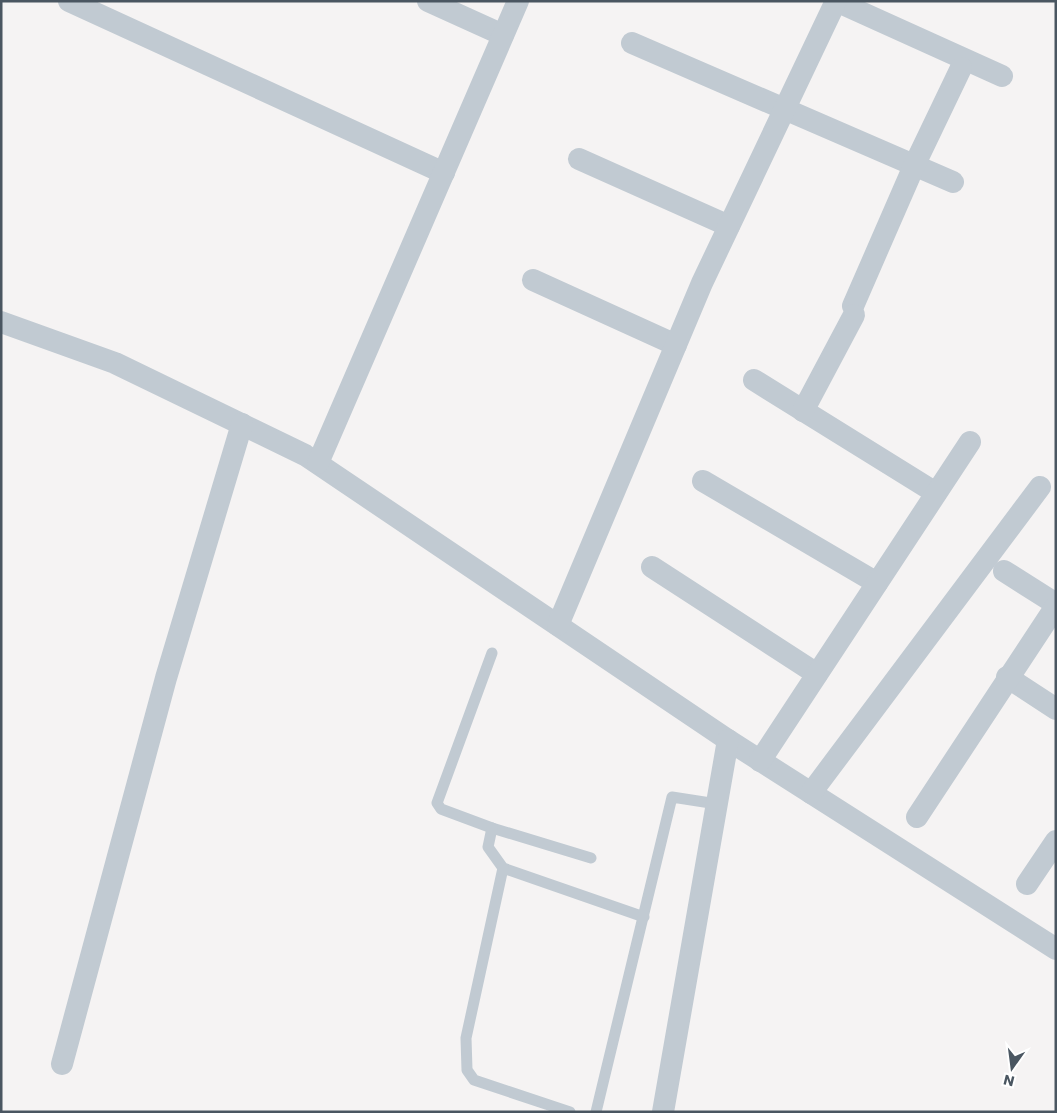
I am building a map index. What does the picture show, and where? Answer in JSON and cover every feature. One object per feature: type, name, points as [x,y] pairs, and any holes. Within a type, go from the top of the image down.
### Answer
[{"type":"street","points":[[69,1],[444,172]]},
{"type":"street","points":[[428,1],[503,35]]},
{"type":"street","points":[[318,463],[518,1]]},
{"type":"street","points":[[558,625],[676,345],[729,226],[836,1],[1002,76]]},
{"type":"street","points":[[632,43],[953,182]]},
{"type":"street","points":[[804,411],[854,310],[914,166],[961,68]]},
{"type":"street","points":[[580,159],[729,226]]},
{"type":"street","points":[[533,280],[676,345]]},
{"type":"street","points":[[1,322],[115,363],[318,463],[728,740],[1056,949]]},
{"type":"street","points":[[754,380],[936,493]]},
{"type":"street","points":[[62,1064],[166,678],[242,424]]},
{"type":"street","points":[[760,760],[970,442]]},
{"type":"street","points":[[703,481],[877,583]]},
{"type":"street","points":[[811,793],[1040,487]]},
{"type":"street","points":[[652,567],[817,674]]},
{"type":"street","points":[[917,818],[1007,677],[1056,605],[1004,571]]},
{"type":"street","points":[[1007,677],[1056,709]]},
{"type":"street","points":[[663,1112],[728,740]]},
{"type":"street","points":[[1027,884],[1056,841]]},
{"type":"lane","points":[[492,653],[437,803],[441,809],[492,828],[591,858]]},
{"type":"lane","points":[[596,1112],[601,1100],[672,797],[717,804]]},
{"type":"lane","points":[[492,828],[488,847],[503,868],[644,917]]},
{"type":"lane","points":[[503,868],[466,1038],[467,1070],[474,1080],[570,1112]]}]
